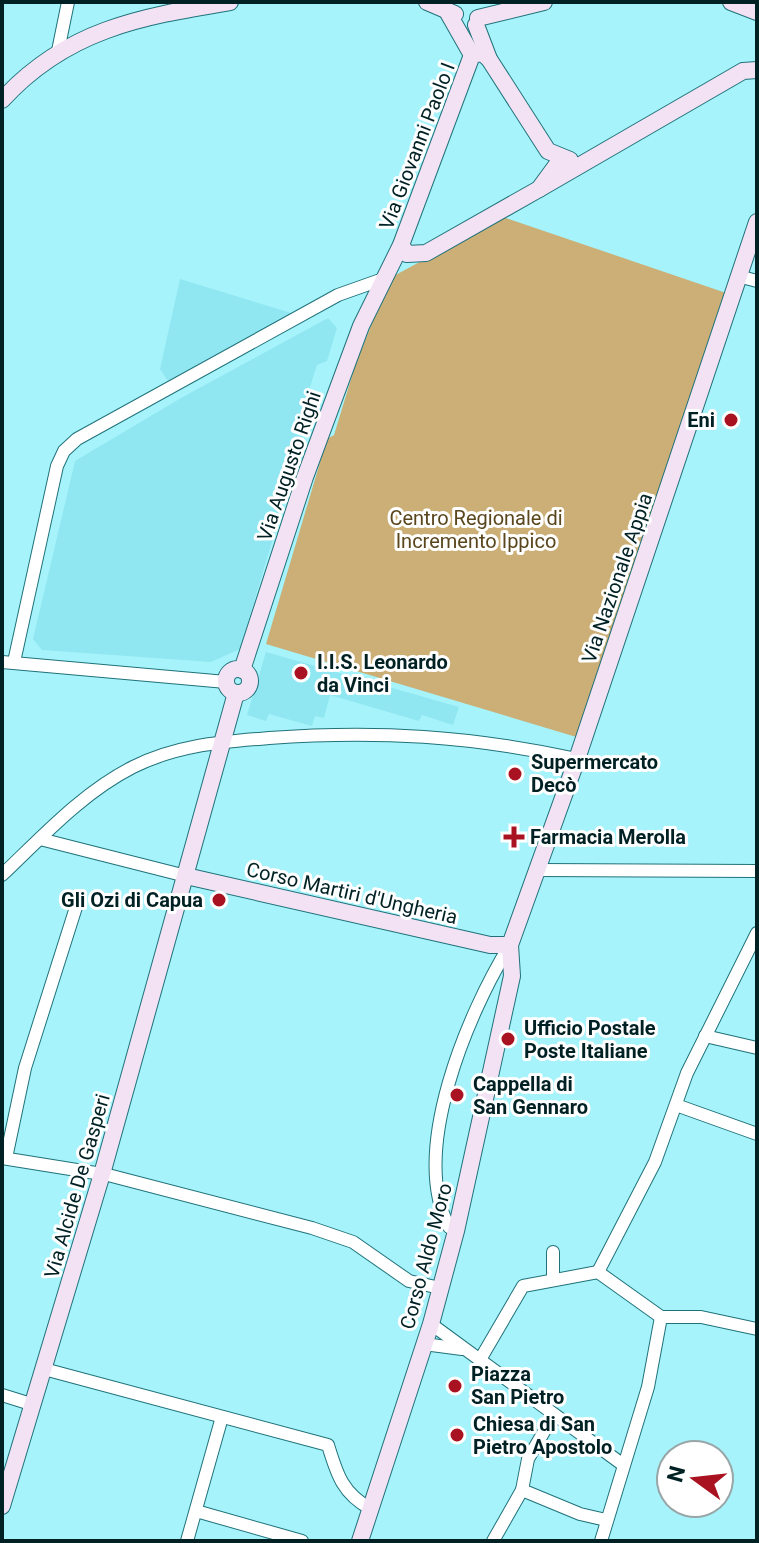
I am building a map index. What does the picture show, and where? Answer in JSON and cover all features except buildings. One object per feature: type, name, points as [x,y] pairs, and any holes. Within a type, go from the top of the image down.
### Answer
[{"type":"main road","points":[[2,100],[28,72],[58,51],[95,32],[162,8],[230,2]]},
{"type":"main road","points":[[452,11],[544,2]]},
{"type":"main road","points":[[731,2],[757,12]]},
{"type":"main road","name":"Via Giovanni Paolo I","points":[[452,11],[481,57]]},
{"type":"main road","name":"Via Giovanni Paolo I","points":[[452,11],[548,151],[561,159]]},
{"type":"main road","name":"Via Giovanni Paolo I","points":[[426,253],[407,254],[401,245],[481,57]]},
{"type":"main road","points":[[383,279],[743,71],[757,70]]},
{"type":"main road","points":[[539,189],[561,159],[587,162]]},
{"type":"main road","name":"Via Nazionale Appia","points":[[510,945],[577,759],[757,222]]},
{"type":"main road","name":"Via Augusto Righi","points":[[231,688],[249,686],[250,678],[242,670],[305,477],[361,326],[401,245]]},
{"type":"main road","points":[[186,876],[222,742],[231,688]]},
{"type":"main road","name":"Corso Martiri d'Ungheria","points":[[186,876],[490,945],[510,945]]},
{"type":"main road","name":"Via Alcide De Gasperi","points":[[2,1506],[102,1174],[186,876]]},
{"type":"main road","name":"Corso Aldo Moro","points":[[360,1541],[431,1324],[456,1231],[512,976],[510,945]]},
{"type":"street","points":[[58,51],[68,2]]},
{"type":"street","points":[[738,276],[757,281]]},
{"type":"street","points":[[231,688],[8,662],[57,466],[64,451],[77,439],[338,295],[383,279]]},
{"type":"street","points":[[2,875],[77,804],[131,768],[187,747],[348,732],[486,741],[577,759]]},
{"type":"street","points":[[40,839],[186,876]]},
{"type":"street","points":[[537,870],[757,871]]},
{"type":"street","points":[[77,904],[25,1068],[4,1158],[102,1174],[340,1236],[397,1275],[440,1288]]},
{"type":"street","points":[[598,1272],[655,1162],[705,1036],[757,933]]},
{"type":"street","points":[[456,1231],[449,1227],[437,1197],[435,1148],[462,1041],[510,945]]},
{"type":"street","points":[[705,1036],[757,1048]]},
{"type":"street","points":[[676,1105],[757,1134]]},
{"type":"street","points":[[553,1252],[553,1280]]},
{"type":"street","points":[[481,1358],[523,1286],[598,1272],[661,1317],[701,1317],[757,1329]]},
{"type":"street","points":[[601,1541],[648,1387],[661,1317]]},
{"type":"street","points":[[431,1324],[622,1464]]},
{"type":"street","points":[[424,1344],[466,1350]]},
{"type":"street","points":[[44,1369],[328,1445],[337,1475],[349,1497],[371,1509]]},
{"type":"street","points":[[2,1395],[34,1405]]},
{"type":"street","points":[[493,1541],[522,1490],[528,1459],[553,1416]]},
{"type":"street","points":[[187,1541],[222,1417]]},
{"type":"street","points":[[522,1490],[580,1514],[606,1520]]},
{"type":"street","points":[[196,1511],[302,1541]]},
{"type":"shaded area","points":[[180,279],[301,316],[172,387],[160,369]]},
{"type":"shaded area","points":[[328,318],[337,328],[327,361],[317,365],[298,424],[303,438],[240,649],[211,662],[42,650],[33,639],[75,461],[181,398]]},
{"type":"shaded area","name":"I.I.S. Leonardo da Vinci","points":[[266,652],[459,707],[453,725],[422,715],[419,721],[330,695],[324,718],[315,716],[312,726],[269,714],[266,721],[247,715]]},
{"type":"green space","name":"Centro Regionale di Incremento Ippico","points":[[503,217],[732,295],[583,739],[266,644],[327,439],[334,435],[355,366],[390,278]]},
{"type":"place","name":"Eni","points":[[731,420]]},
{"type":"place","name":"I.I.S. Leonardo da Vinci","points":[[301,673]]},
{"type":"place","name":"Supermercato Decò","points":[[515,774]]},
{"type":"place","name":"Farmacia Merolla","points":[[514,837]]},
{"type":"place","name":"Gli Ozi di Capua","points":[[219,900]]},
{"type":"place","name":"Ufficio Postale Poste Italiane","points":[[508,1039]]},
{"type":"place","name":"Cappella di San Gennaro","points":[[457,1095]]},
{"type":"place","name":"Piazza San Pietro","points":[[455,1386]]},
{"type":"place","name":"Chiesa di San Pietro Apostolo","points":[[457,1435]]}]
